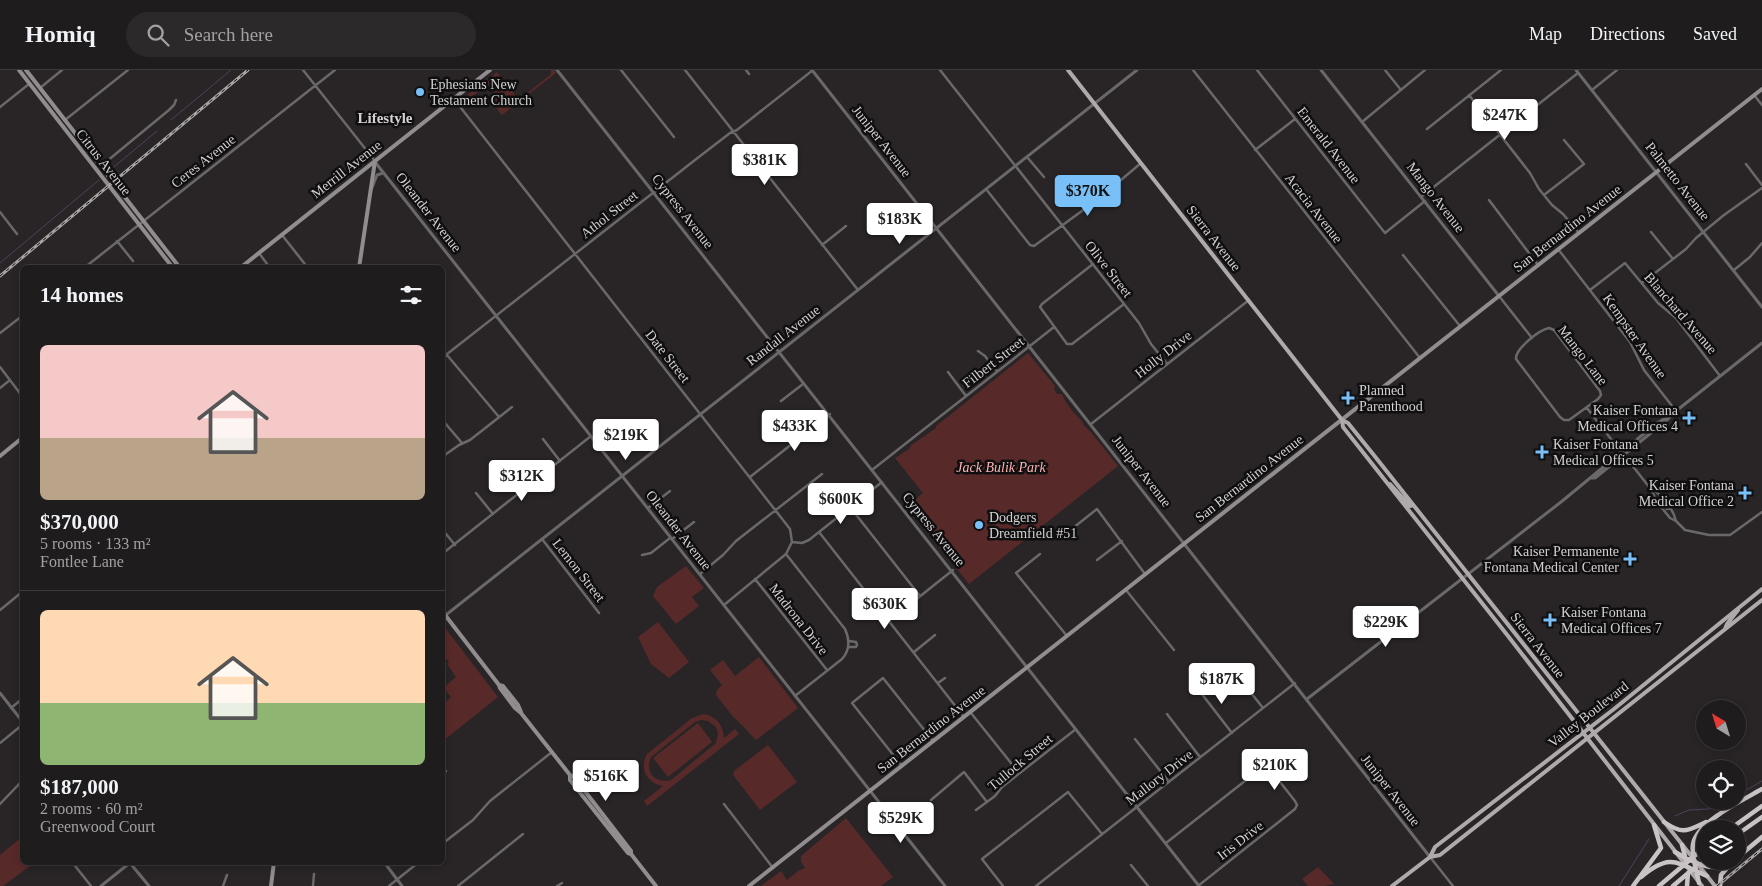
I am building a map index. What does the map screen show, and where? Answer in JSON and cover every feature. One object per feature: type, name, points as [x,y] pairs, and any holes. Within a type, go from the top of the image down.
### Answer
[{"type":"highway","points":[[1664,822],[1674,829],[1686,831],[1714,818],[1762,789]]},
{"type":"highway","points":[[1743,820],[1762,806]]},
{"type":"highway","points":[[1746,828],[1762,817]]},
{"type":"highway","points":[[1701,884],[1693,846],[1697,834],[1714,818]]},
{"type":"highway","points":[[1633,886],[1661,848],[1654,825]]},
{"type":"highway","points":[[1746,850],[1762,837]]},
{"type":"highway","points":[[1682,845],[1686,858],[1689,882],[1687,886]]},
{"type":"highway","points":[[1675,852],[1695,861]]},
{"type":"highway","points":[[1659,886],[1696,855]]},
{"type":"highway","points":[[1641,877],[1654,866],[1665,862],[1679,862],[1707,876]]},
{"type":"highway","points":[[1673,886],[1696,867]]},
{"type":"highway","points":[[1720,884],[1724,870]]},
{"type":"main road","name":"Citrus Avenue","points":[[19,70],[171,265]]},
{"type":"main road","name":"Citrus Avenue","points":[[26,70],[178,265]]},
{"type":"main road","name":"Merrill Avenue","points":[[244,265],[490,70]]},
{"type":"main road","name":"Sierra Avenue","points":[[1068,70],[1701,884]]},
{"type":"main road","name":"San Bernardino Avenue","points":[[750,886],[1762,88]]},
{"type":"main road","points":[[358,265],[375,161]]},
{"type":"main road","name":"Sierra Avenue","points":[[1342,420],[1348,423],[1715,886]]},
{"type":"main road","points":[[0,456],[20,440]]},
{"type":"main road","points":[[1386,481],[1394,487],[1410,506],[1413,505]]},
{"type":"main road","name":"Valley Boulevard","points":[[1392,886],[1430,857],[1440,844],[1589,728],[1762,589]]},
{"type":"main road","name":"Valley Boulevard","points":[[1430,857],[1440,855],[1762,600]]},
{"type":"main road","points":[[1725,630],[1740,606]]},
{"type":"main road","points":[[445,618],[570,775],[570,780],[628,854],[631,854],[656,886]]},
{"type":"main road","points":[[271,886],[274,865]]},
{"type":"street","points":[[40,88],[62,70]]},
{"type":"street","points":[[65,120],[128,70]]},
{"type":"street","name":"Oleander Avenue","points":[[303,70],[945,886]]},
{"type":"street","name":"Ceres Avenue","points":[[88,265],[335,70]]},
{"type":"street","name":"Cypress Avenue","points":[[557,70],[953,570],[1198,886]]},
{"type":"street","points":[[621,70],[674,137]]},
{"type":"street","points":[[685,70],[858,290]]},
{"type":"street","points":[[746,70],[749,74]]},
{"type":"street","name":"Athol Street","points":[[447,355],[813,70]]},
{"type":"street","name":"Juniper Avenue","points":[[813,70],[1453,886]]},
{"type":"street","name":"Olive Street","points":[[940,70],[1124,304],[1167,364]]},
{"type":"street","name":"Randall Avenue","points":[[445,616],[1137,70]]},
{"type":"street","name":"Acacia Avenue","points":[[1193,70],[1420,358]]},
{"type":"street","name":"Emerald Avenue","points":[[1257,70],[1385,233],[1425,202]]},
{"type":"street","name":"Mango Avenue","points":[[1321,70],[1532,338]]},
{"type":"street","points":[[1385,70],[1401,91]]},
{"type":"street","points":[[1362,122],[1425,70]]},
{"type":"street","points":[[1427,129],[1501,70]]},
{"type":"street","points":[[1592,90],[1618,70]]},
{"type":"street","points":[[1421,197],[1577,71]]},
{"type":"street","name":"Palmetto Avenue","points":[[1577,71],[1762,307]]},
{"type":"street","points":[[0,107],[30,84]]},
{"type":"street","points":[[1469,95],[1530,173],[1552,206],[1568,219],[1579,233]]},
{"type":"street","points":[[1754,95],[1762,105]]},
{"type":"street","name":"Date Street","points":[[454,99],[776,509],[790,529],[792,542]]},
{"type":"street","points":[[101,166],[169,110],[176,100]]},
{"type":"street","points":[[1255,150],[1295,119]]},
{"type":"street","points":[[1544,195],[1584,164],[1564,140]]},
{"type":"street","points":[[1027,156],[1044,177]]},
{"type":"street","points":[[986,189],[1030,245],[1036,245],[1101,197],[1141,163]]},
{"type":"street","points":[[1642,284],[1762,186],[1746,164]]},
{"type":"street","points":[[370,191],[377,175],[384,173]]},
{"type":"street","points":[[1489,200],[1538,265]]},
{"type":"street","points":[[0,212],[17,234]]},
{"type":"street","points":[[822,245],[846,226]]},
{"type":"street","points":[[1651,232],[1673,259]]},
{"type":"street","points":[[282,234],[306,265]]},
{"type":"street","points":[[117,242],[132,261]]},
{"type":"street","points":[[1734,270],[1750,258],[1762,243]]},
{"type":"street","name":"Kempster Avenue","points":[[1558,249],[1630,342],[1644,370],[1676,411]]},
{"type":"street","points":[[258,253],[268,265]]},
{"type":"street","points":[[1403,255],[1460,326]]},
{"type":"street","name":"Blanchard Avenue","points":[[1590,290],[1625,263],[1658,303],[1676,318],[1720,376]]},
{"type":"street","points":[[1093,264],[1041,305],[1040,309],[1067,344],[1071,345],[1124,304]]},
{"type":"street","name":"Holly Drive","points":[[1091,424],[1248,300]]},
{"type":"street","points":[[0,333],[20,318]]},
{"type":"street","name":"Filbert Street","points":[[872,470],[1054,327]]},
{"type":"street","name":"Mango Lane","points":[[1532,338],[1544,329],[1551,328],[1554,330],[1600,390],[1600,397],[1587,408]]},
{"type":"street","points":[[1532,338],[1517,351],[1516,359],[1560,417],[1567,420],[1572,419],[1587,408],[1621,452]]},
{"type":"street","points":[[1307,699],[1614,460],[1624,455],[1762,343]]},
{"type":"street","points":[[978,351],[985,356],[997,371]]},
{"type":"street","points":[[447,355],[499,418]]},
{"type":"street","points":[[0,367],[20,393]]},
{"type":"street","points":[[948,372],[966,396]]},
{"type":"street","points":[[0,388],[10,380]]},
{"type":"street","points":[[781,401],[805,383]]},
{"type":"street","points":[[445,455],[462,443],[470,440],[512,407]]},
{"type":"street","points":[[750,476],[830,414]]},
{"type":"street","points":[[1591,478],[1657,423],[1671,416]]},
{"type":"street","points":[[445,423],[462,443]]},
{"type":"street","points":[[1624,455],[1629,448],[1653,429],[1657,423]]},
{"type":"street","points":[[445,552],[591,436]]},
{"type":"street","points":[[543,440],[560,461]]},
{"type":"street","points":[[1624,455],[1650,488],[1670,518],[1676,520]]},
{"type":"street","points":[[512,464],[529,486]]},
{"type":"street","points":[[700,574],[723,555],[736,541],[822,474]]},
{"type":"street","points":[[724,606],[786,554],[792,542],[805,542],[882,482]]},
{"type":"street","points":[[1650,488],[1670,508],[1682,528],[1689,532],[1726,536],[1736,532],[1762,512]]},
{"type":"street","points":[[648,508],[670,491]]},
{"type":"street","points":[[476,493],[493,514]]},
{"type":"street","points":[[1658,502],[1667,509],[1670,508]]},
{"type":"street","points":[[850,507],[920,596]]},
{"type":"street","points":[[1073,528],[1098,509],[1145,574]]},
{"type":"street","points":[[642,555],[651,552],[694,522]]},
{"type":"street","points":[[819,532],[964,717]]},
{"type":"street","points":[[445,533],[455,545]]},
{"type":"street","name":"Lemon Street","points":[[542,539],[599,613]]},
{"type":"street","points":[[1097,560],[1122,540]]},
{"type":"street","points":[[786,554],[845,629],[849,641],[842,659],[795,696]]},
{"type":"street","points":[[1040,554],[1016,573],[1066,636]]},
{"type":"street","points":[[889,621],[953,570]]},
{"type":"street","name":"Madrona Drive","points":[[755,579],[827,671]]},
{"type":"street","points":[[1126,590],[1174,650]]},
{"type":"street","points":[[0,610],[20,594]]},
{"type":"street","points":[[914,652],[935,635]]},
{"type":"street","points":[[848,647],[856,647],[857,645],[856,642],[849,641]]},
{"type":"street","points":[[1230,665],[1263,708]]},
{"type":"street","points":[[902,766],[852,703],[883,678],[933,741]]},
{"type":"street","points":[[938,683],[945,678]]},
{"type":"street","name":"Mallory Drive","points":[[1036,886],[1294,683]]},
{"type":"street","points":[[1198,689],[1232,733]]},
{"type":"street","points":[[0,693],[20,719]]},
{"type":"street","points":[[11,708],[20,701]]},
{"type":"street","points":[[971,712],[1019,773]]},
{"type":"street","points":[[1167,714],[1200,757]]},
{"type":"street","points":[[0,743],[20,727]]},
{"type":"street","name":"Tullock Street","points":[[976,810],[1076,728]]},
{"type":"street","points":[[1134,739],[1169,782]]},
{"type":"street","points":[[445,842],[473,820],[490,801],[552,752]]},
{"type":"street","name":"Iris Drive","points":[[1166,843],[1265,766],[1269,768],[1294,801],[1295,809],[1198,886]]},
{"type":"street","points":[[931,800],[964,772],[987,802]]},
{"type":"street","points":[[0,804],[20,783]]},
{"type":"street","points":[[1003,886],[982,859],[1068,792],[1102,834]]},
{"type":"street","points":[[724,804],[773,868]]},
{"type":"street","points":[[458,886],[524,834]]},
{"type":"street","points":[[74,865],[91,886]]},
{"type":"street","points":[[101,886],[128,865]]},
{"type":"street","points":[[133,865],[149,886]]},
{"type":"street","points":[[386,865],[402,886]]},
{"type":"street","points":[[388,886],[414,865]]},
{"type":"street","points":[[1131,865],[1148,886]]},
{"type":"street","points":[[313,886],[314,874]]},
{"type":"street","points":[[223,886],[227,875]]},
{"type":"street","points":[[557,886],[562,882]]},
{"type":"green space","points":[[551,70],[554,70],[556,73],[502,115],[490,100],[496,95],[487,83],[464,103],[466,106],[464,108],[460,104],[461,100],[497,72],[519,100],[551,74]]},
{"type":"green space","name":"Jack Bulik Park","points":[[1028,353],[1055,386],[1054,389],[1057,394],[1062,394],[1084,426],[1118,466],[969,584],[907,506],[923,493],[895,458],[936,428],[936,426]]},
{"type":"green space","points":[[686,566],[704,588],[692,597],[699,606],[676,624],[653,596],[657,587]]},
{"type":"green space","points":[[658,622],[689,662],[669,678],[651,664],[638,637]]},
{"type":"green space","points":[[445,629],[498,697],[445,739],[445,702],[451,697],[445,690],[445,686],[456,677],[447,664],[449,662],[445,657]]},
{"type":"green space","points":[[759,657],[798,708],[756,740],[734,718],[716,695],[717,690],[722,685],[710,670],[723,660],[735,676]]},
{"type":"green space","points":[[704,714],[716,719],[721,725],[724,738],[735,729],[739,734],[647,806],[644,801],[663,786],[649,779],[644,770],[647,754],[692,718]],"holes":[[[701,720],[708,721],[716,727],[718,733],[716,743],[671,780],[656,779],[649,768],[651,757],[695,722]]]},
{"type":"green space","points":[[698,723],[712,742],[668,777],[653,758]]},
{"type":"green space","points":[[768,745],[797,782],[760,810],[733,775],[734,771]]},
{"type":"green space","points":[[846,818],[893,877],[881,886],[761,886],[781,871],[787,880],[805,868],[801,862],[801,856]]},
{"type":"green space","points":[[20,839],[20,865],[31,865],[3,886],[0,886],[0,855]]},
{"type":"green space","points":[[1318,867],[1334,884],[1308,886],[1302,879]]},
{"type":"waterway","points":[[171,120],[231,70]]},
{"type":"waterway","points":[[109,171],[157,131]]},
{"type":"waterway","points":[[0,263],[99,180]]},
{"type":"waterway","points":[[1746,790],[1762,781]]},
{"type":"waterway","points":[[1675,816],[1689,810],[1696,810]]},
{"type":"waterway","points":[[1619,886],[1649,839]]},
{"type":"railway","points":[[0,276],[248,70]]},
{"type":"railway","points":[[1717,886],[1762,849]]},
{"type":"place","name":"Ephesians New Testament Church","points":[[420,92]]},
{"type":"place","name":"Planned Parenthood","points":[[1348,398]]},
{"type":"place","name":"Kaiser Fontana Medical Offices 4","points":[[1689,418]]},
{"type":"place","name":"Kaiser Fontana Medical Offices 5","points":[[1542,452]]},
{"type":"place","name":"Kaiser Fontana Medical Office 2","points":[[1745,493]]},
{"type":"place","name":"Dodgers Dreamfield #51","points":[[979,525]]},
{"type":"place","name":"Kaiser Permanente Fontana Medical Center","points":[[1630,559]]},
{"type":"place","name":"Kaiser Fontana Medical Offices 7","points":[[1550,620]]},
{"type":"district","name":"Lifestyle","points":[[385,118]]}]
